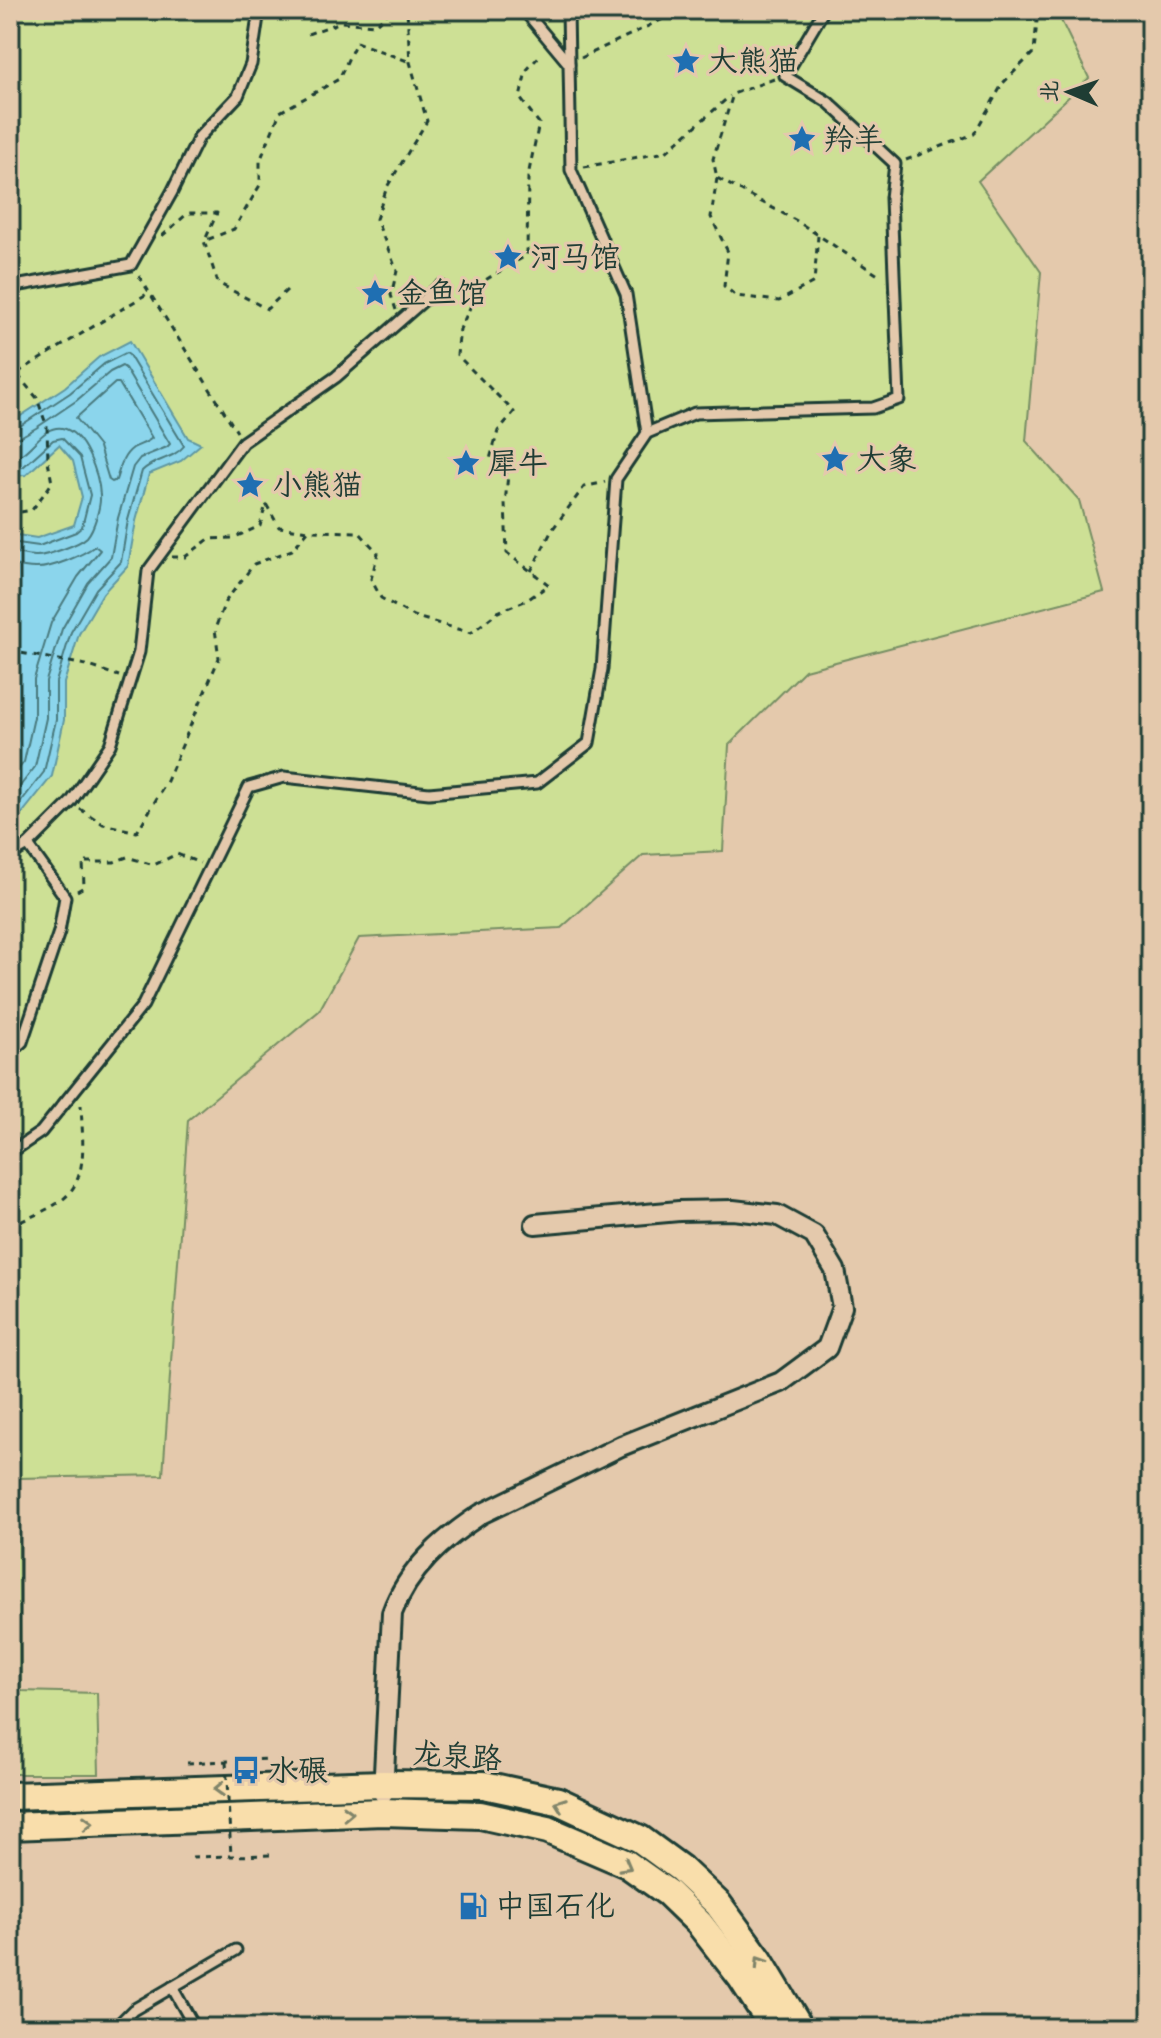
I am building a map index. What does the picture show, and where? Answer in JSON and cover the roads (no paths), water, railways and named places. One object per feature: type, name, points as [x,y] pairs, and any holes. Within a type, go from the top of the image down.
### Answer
[{"type":"main road","name":"龙泉路","points":[[10,1796],[383,1784],[484,1785],[558,1801],[640,1839],[681,1869],[718,1904],[759,1960],[800,2028]]},
{"type":"main road","name":"龙泉路","points":[[10,1826],[383,1812],[480,1815],[548,1830],[627,1864],[668,1893],[699,1923],[741,1977],[774,2028]]},
{"type":"street","points":[[383,1812],[392,1613],[400,1592],[423,1561],[459,1528],[481,1514],[621,1446],[781,1382],[827,1348],[842,1307],[835,1270],[814,1235],[777,1215],[733,1210],[679,1211],[535,1224]]},
{"type":"lane","points":[[10,287],[131,265],[199,137],[238,96],[251,64],[259,10]]},
{"type":"lane","points":[[524,10],[569,64]]},
{"type":"lane","points":[[568,10],[571,170],[626,294],[647,433]]},
{"type":"lane","points":[[10,1153],[41,1132],[143,1005],[249,787],[284,777],[429,793],[537,783],[589,743],[602,669],[616,479],[647,433],[695,413],[873,408],[899,399],[891,198],[895,164],[828,102],[785,76],[824,10]]},
{"type":"lane","points":[[10,855],[28,845],[71,802],[110,745],[139,652],[148,571],[243,442],[336,377],[440,286]]},
{"type":"lane","points":[[10,1053],[22,1042],[31,1017],[59,932],[65,897],[28,845]]},
{"type":"lane","points":[[115,2028],[133,2010],[236,1950]]},
{"type":"lane","points":[[172,1987],[195,2028]]},
{"type":"water","points":[[130,341],[188,438],[201,444],[181,461],[149,474],[128,566],[103,593],[79,634],[64,683],[64,720],[52,776],[20,816],[10,817],[10,639],[14,634],[10,629],[10,534],[37,538],[74,525],[82,497],[73,461],[59,445],[26,475],[12,476],[10,423],[65,387],[99,357]]},
{"type":"place","name":"大熊猫","points":[[686,61]]},
{"type":"place","name":"羚羊","points":[[802,139]]},
{"type":"place","name":"河马馆","points":[[508,257]]},
{"type":"place","name":"金鱼馆","points":[[375,293]]},
{"type":"place","name":"大象","points":[[835,459]]},
{"type":"place","name":"犀牛","points":[[466,463]]},
{"type":"place","name":"小熊猫","points":[[250,485]]},
{"type":"place","name":"水碾","points":[[246,1770]]},
{"type":"place","name":"中国石化","points":[[473,1906]]}]
